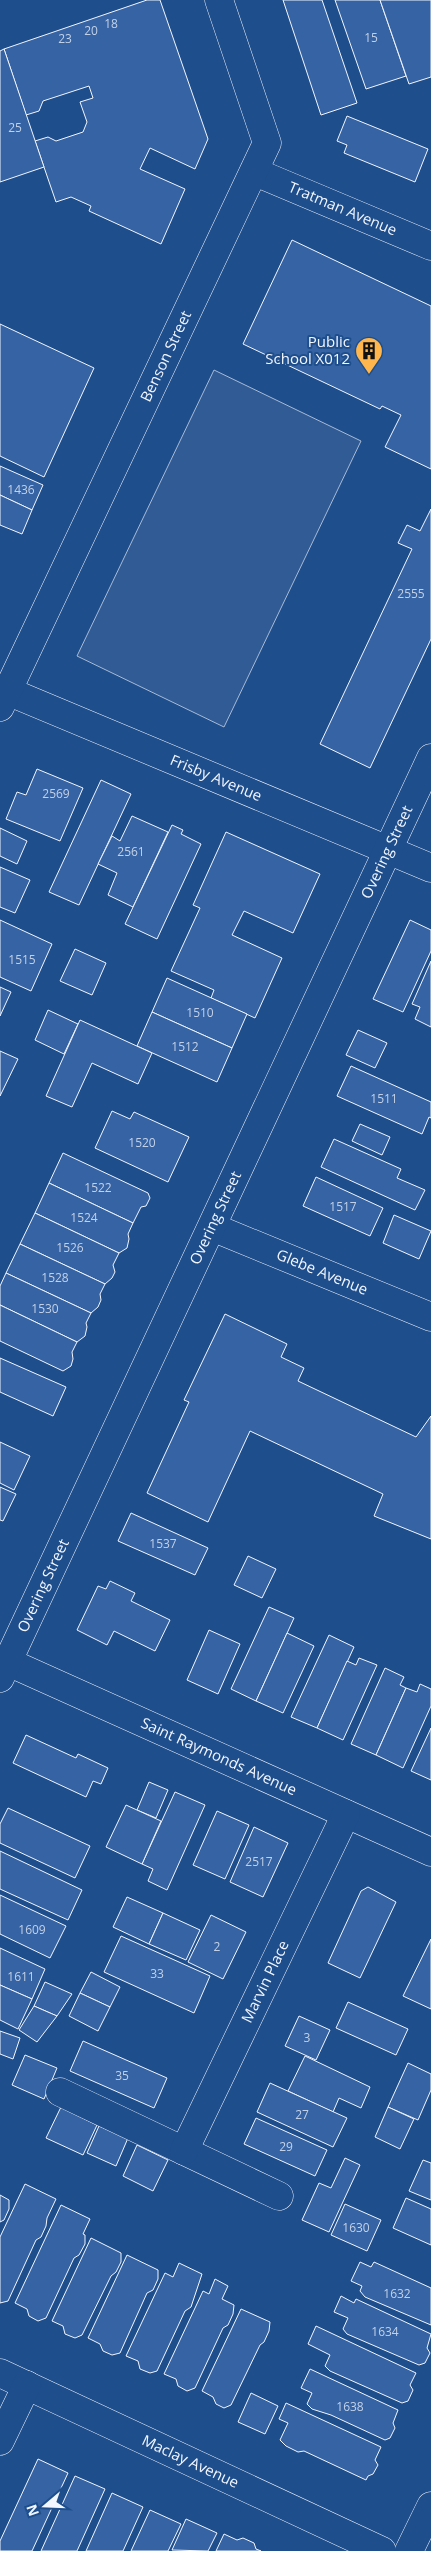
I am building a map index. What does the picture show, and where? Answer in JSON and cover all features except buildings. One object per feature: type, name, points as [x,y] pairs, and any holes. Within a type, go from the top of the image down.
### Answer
[{"type":"street","name":"Benson Street","points":[[3,696],[255,172],[267,143],[219,0]]},
{"type":"street","name":"Tratman Avenue","points":[[255,172],[431,246]]},
{"type":"street","name":"Frisby Avenue","points":[[3,696],[431,868]]},
{"type":"street","name":"Overing Street","points":[[4,1670],[431,758]]},
{"type":"street","name":"Glebe Avenue","points":[[212,1227],[431,1317]]},
{"type":"street","name":"Saint Raymonds Avenue","points":[[4,1670],[346,1814],[431,1852]]},
{"type":"street","name":"Marvin Place","points":[[184,2151],[346,1814]]},
{"type":"street","points":[[60,2092],[279,2196]]},
{"type":"street","name":"Maclay Avenue","points":[[0,2373],[382,2551]]},
{"type":"street","points":[[0,2441],[27,2385]]},
{"type":"street","points":[[409,2551],[431,2506]]},
{"type":"shaded area","points":[[214,370],[361,441],[224,727],[77,656]]},
{"type":"place","name":"Public School X012","points":[[369,375]]}]
